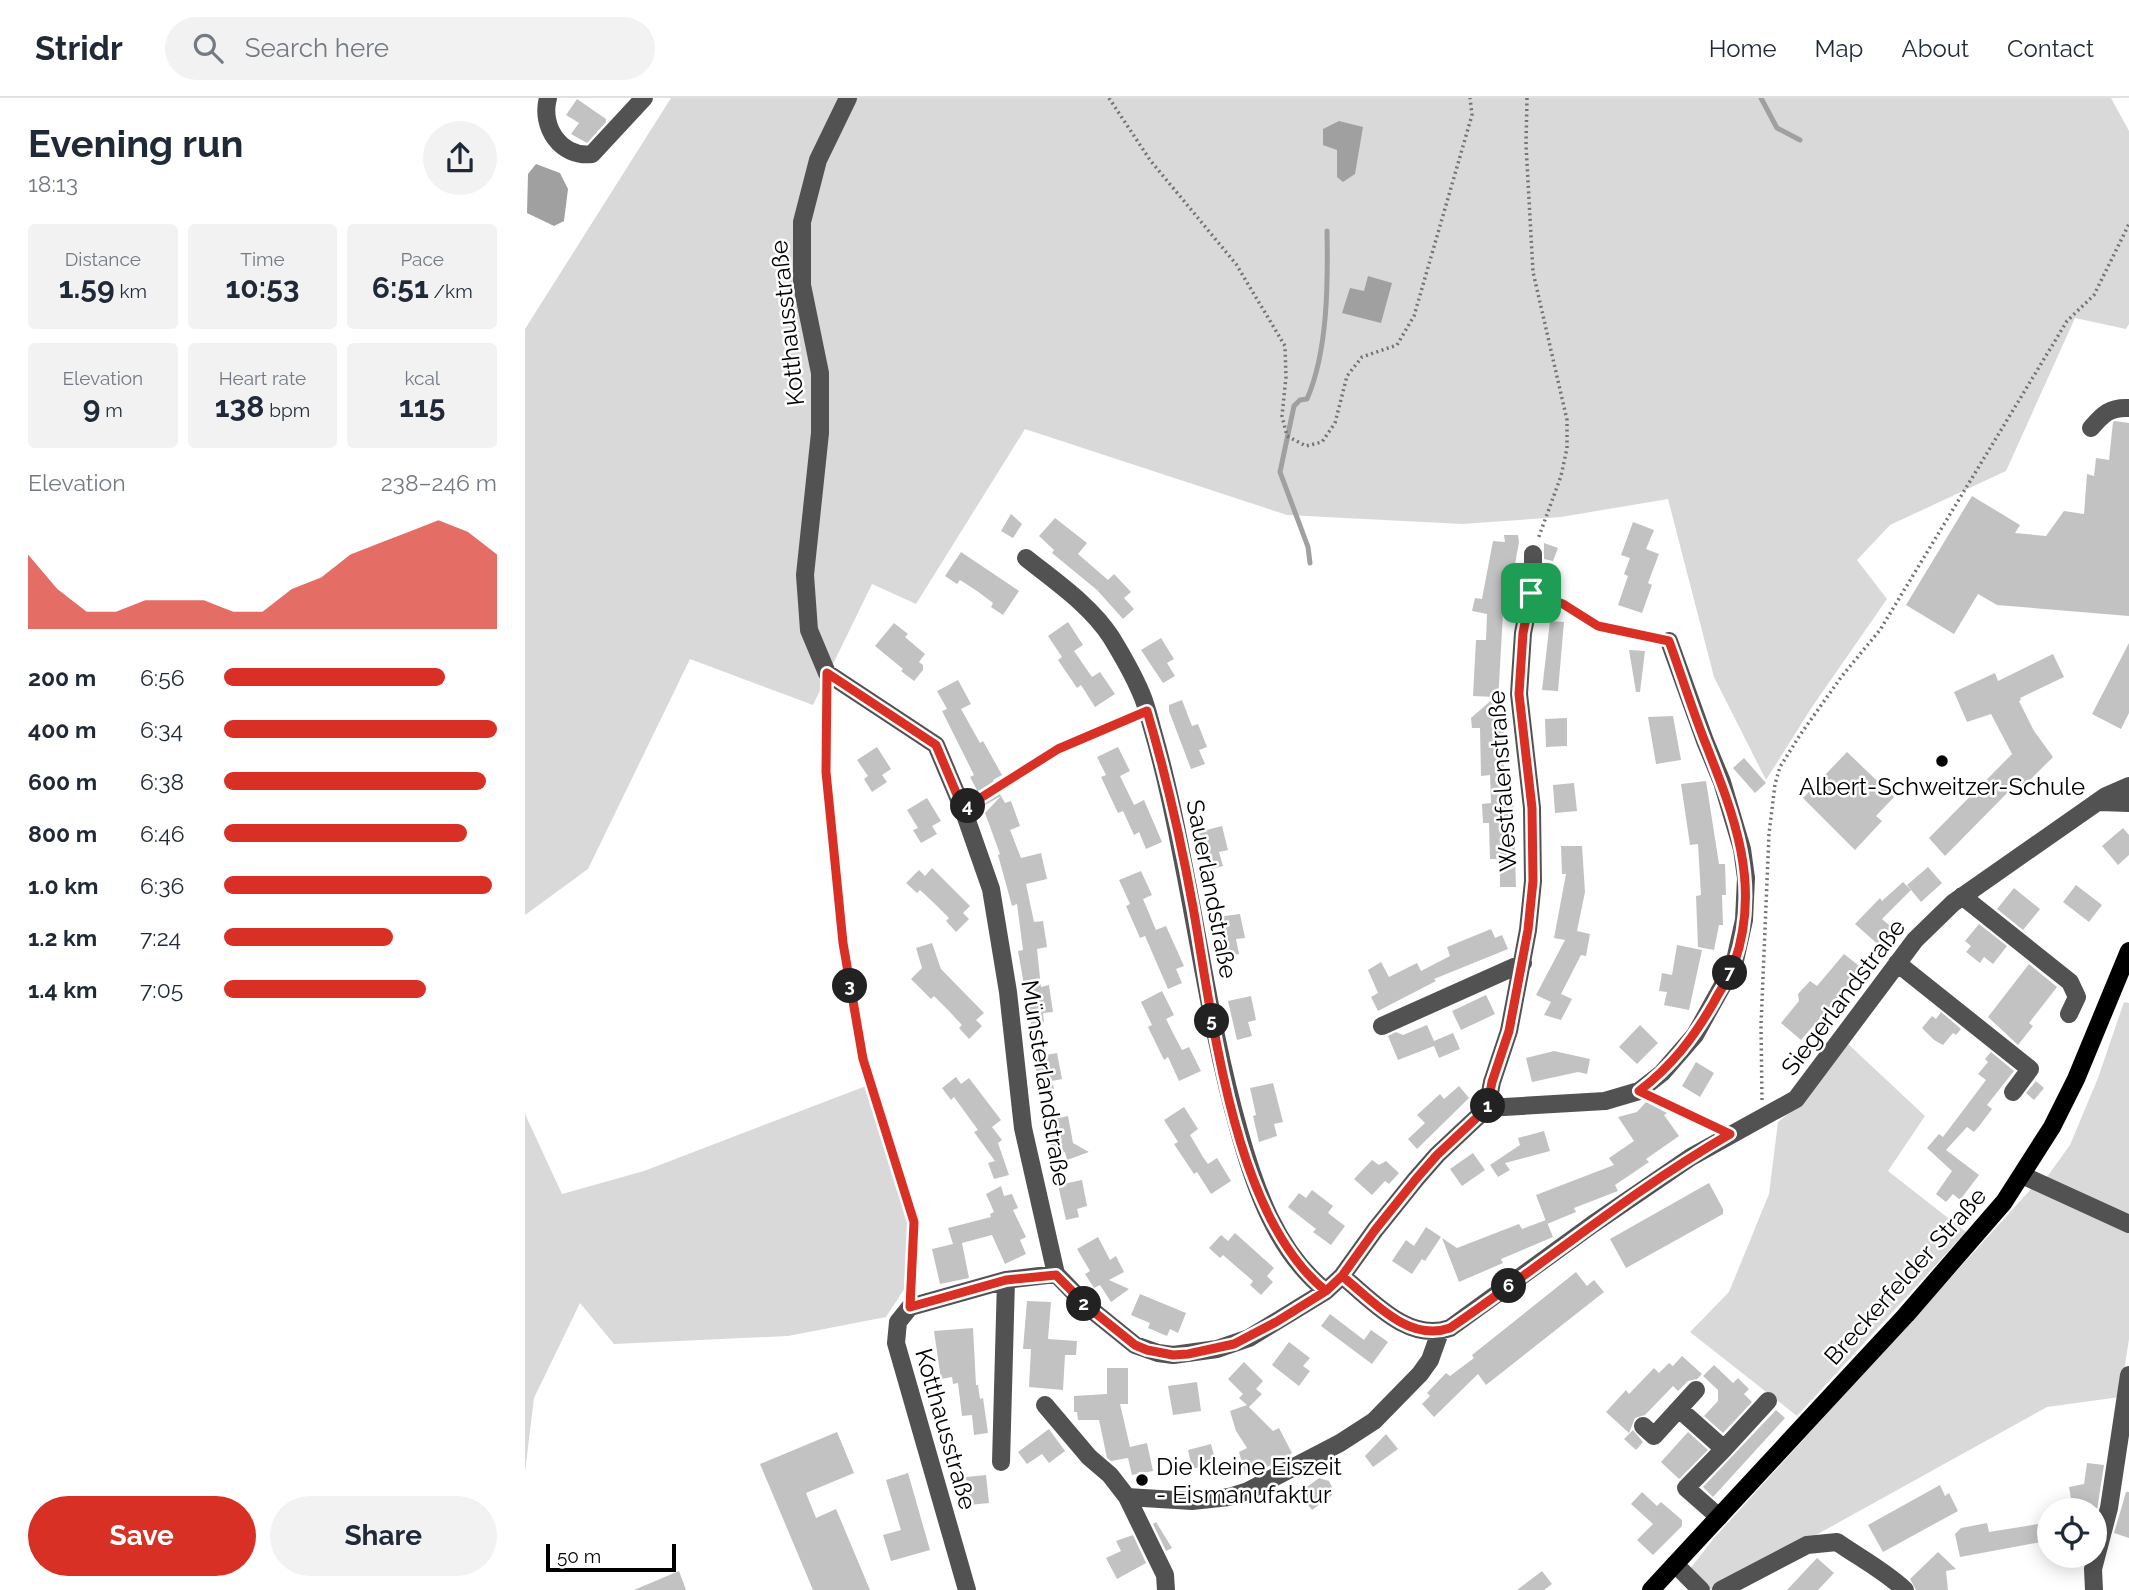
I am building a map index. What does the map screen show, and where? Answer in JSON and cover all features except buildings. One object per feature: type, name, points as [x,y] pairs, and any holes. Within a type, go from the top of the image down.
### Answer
[{"type":"main road","name":"Breckerfelder Straße","points":[[1651,1590],[1960,1255],[2004,1202],[2052,1126],[2076,1079],[2129,951]]},
{"type":"street","points":[[548,98],[545,108],[548,129],[560,144],[578,156],[592,154],[644,98]]},
{"type":"street","name":"Kotthausstraße","points":[[827,673],[809,630],[805,575],[820,433],[820,373],[803,285],[802,222],[818,160],[848,98]]},
{"type":"street","points":[[2091,428],[2105,412],[2116,407],[2129,408]]},
{"type":"street","name":"Westfalenstraße","points":[[1487,1108],[1492,1082],[1509,1031],[1523,963],[1533,881],[1532,808],[1519,694],[1533,554]]},
{"type":"street","name":"Sauerlandstraße","points":[[1026,558],[1075,596],[1109,635],[1142,694],[1172,802],[1193,906],[1208,1002],[1227,1090],[1241,1139],[1254,1181],[1272,1224],[1299,1262],[1326,1291]]},
{"type":"street","points":[[910,1307],[1006,1280],[1056,1275],[1088,1307],[1135,1345],[1173,1355],[1217,1349],[1249,1338],[1326,1291],[1342,1276],[1375,1230],[1437,1155],[1487,1108],[1605,1101],[1639,1091],[1662,1073],[1695,1035],[1734,965],[1744,920],[1746,878],[1742,849],[1722,782],[1669,641]]},
{"type":"street","name":"Münsterlandstraße","points":[[827,673],[936,745],[963,809],[991,889],[1008,992],[1023,1128],[1056,1275]]},
{"type":"street","name":"Siegerlandstraße","points":[[1440,1332],[1469,1315],[1593,1224],[1691,1157],[1789,1104],[1802,1093],[1915,940],[1962,896],[2097,803],[2129,786]]},
{"type":"street","points":[[2097,803],[2129,803]]},
{"type":"street","points":[[1962,896],[2070,982],[2077,997],[2070,1014]]},
{"type":"street","points":[[1382,1026],[1523,963]]},
{"type":"street","points":[[1897,963],[2030,1069],[2013,1092]]},
{"type":"street","points":[[2022,1175],[2129,1224]]},
{"type":"street","points":[[1130,1496],[1192,1501],[1229,1497],[1248,1491],[1340,1443],[1374,1421],[1420,1374],[1430,1360],[1440,1332],[1416,1330],[1402,1324],[1342,1276]]},
{"type":"street","points":[[1000,1462],[1006,1280]]},
{"type":"street","name":"Kotthausstraße","points":[[910,1307],[898,1322],[896,1343],[967,1590]]},
{"type":"street","points":[[2094,1590],[2093,1569],[2109,1508],[2129,1375]]},
{"type":"street","points":[[1643,1426],[1654,1436],[1696,1391]]},
{"type":"street","points":[[1719,1517],[1686,1488],[1768,1401]]},
{"type":"street","points":[[1045,1405],[1089,1457],[1130,1496],[1165,1575],[1166,1590]]},
{"type":"street","points":[[1679,1409],[1724,1449]]},
{"type":"street","points":[[1721,1590],[1807,1545],[1837,1542],[1890,1576],[1905,1590]]},
{"type":"street","points":[[1675,1564],[1701,1590]]},
{"type":"path","points":[[1109,98],[1150,160],[1237,264],[1285,346],[1286,377],[1282,416],[1284,426],[1287,436],[1306,446],[1322,442],[1335,423],[1347,376],[1362,357],[1397,345],[1414,316],[1472,115],[1470,98]]},
{"type":"path","points":[[1527,98],[1526,145],[1534,272],[1567,420],[1567,448],[1561,476],[1533,554]]},
{"type":"path","points":[[1763,1118],[1761,1024],[1769,834],[1780,767],[1842,676],[1880,630],[2067,321],[2094,295],[2129,224]]},
{"type":"path","points":[[1531,593],[1563,604],[1598,626],[1669,641]]},
{"type":"path","points":[[827,673],[826,772],[843,943],[863,1059],[914,1222],[910,1307]]},
{"type":"path","points":[[963,809],[1058,749],[1147,711]]},
{"type":"path","points":[[1639,1091],[1730,1134]]},
{"type":"shaded area","points":[[671,98],[2111,98],[2129,131],[2129,324],[2126,329],[2075,318],[2006,471],[1890,525],[1857,560],[1887,599],[1812,707],[1766,780],[1714,677],[1668,499],[1561,517],[1462,524],[1287,515],[1025,429],[916,604],[872,584],[813,705],[690,659],[588,869],[525,915],[525,329]]},
{"type":"shaded area","points":[[1339,121],[1363,127],[1355,174],[1343,182],[1337,177],[1337,150],[1323,145],[1323,129]]},
{"type":"shaded area","points":[[536,164],[560,173],[568,189],[564,221],[554,226],[527,213],[528,174]]},
{"type":"shaded area","points":[[1368,276],[1392,283],[1381,323],[1342,313],[1350,288],[1364,291]]},
{"type":"shaded area","points":[[2124,1002],[2129,1003],[2129,1219],[2044,1181],[2070,1145],[2098,1078]]},
{"type":"shaded area","points":[[1848,1044],[1925,1116],[1888,1171],[1966,1232],[1797,1416],[1690,1332],[1729,1292],[1769,1194],[1778,1122],[1807,1098]]},
{"type":"shaded area","points":[[866,1086],[909,1224],[910,1280],[886,1317],[788,1336],[614,1344],[580,1303],[534,1398],[525,1472],[525,1114],[562,1194],[644,1171]]},
{"type":"shaded area","points":[[2032,1188],[2129,1221],[2129,1339],[2120,1397],[2047,1407],[1742,1576],[1711,1590],[1690,1569],[1714,1538]]},
{"type":"waterway","points":[[1761,98],[1777,128],[1800,140]]},
{"type":"waterway","points":[[1310,563],[1308,547],[1280,472],[1294,406],[1300,400],[1307,399],[1319,360],[1327,294],[1327,231]]},
{"type":"place","name":"Albert-Schweitzer-Schule","points":[[1942,761]]},
{"type":"place","name":"Die kleine Eiszeit - Eismanufaktur","points":[[1142,1480]]},
{"type":"route","points":[[1531,593],[1523,633],[1519,694],[1532,808],[1533,881],[1523,963],[1509,1031],[1492,1082],[1487,1108],[1437,1155],[1416,1179],[1342,1276],[1326,1291],[1249,1338],[1217,1349],[1188,1354],[1158,1353],[1135,1345],[1088,1307],[1056,1275],[1006,1280],[910,1307],[914,1222],[863,1059],[843,943],[826,772],[827,673],[936,745],[963,809],[1058,749],[1147,711],[1172,802],[1193,906],[1208,1002],[1227,1090],[1241,1139],[1254,1181],[1272,1224],[1315,1282],[1326,1291],[1342,1276],[1402,1324],[1416,1330],[1440,1332],[1476,1310],[1593,1224],[1691,1157],[1730,1134],[1639,1091],[1662,1073],[1695,1035],[1734,965],[1744,920],[1746,878],[1742,849],[1722,782],[1669,641],[1598,626],[1563,604],[1531,593]]}]
